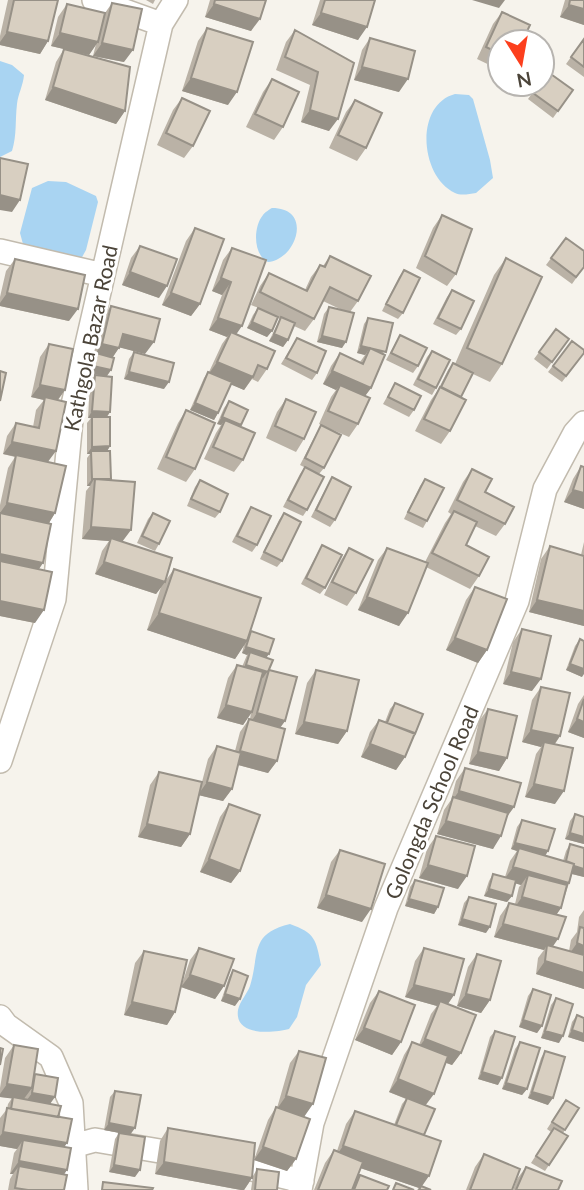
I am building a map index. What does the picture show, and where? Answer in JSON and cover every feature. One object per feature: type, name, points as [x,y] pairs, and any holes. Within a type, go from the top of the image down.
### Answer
[{"type":"street","points":[[94,0],[160,24]]},
{"type":"street","name":"Kathgola Bazar Road","points":[[0,761],[54,600],[72,409],[160,24],[176,0]]},
{"type":"street","points":[[0,251],[103,275]]},
{"type":"street","name":"Golongda School Road","points":[[301,1185],[312,1123],[386,908],[517,601],[545,489],[575,433],[584,423]]},
{"type":"street","points":[[0,1017],[6,1025],[51,1057],[71,1102],[76,1190]]},
{"type":"street","points":[[73,1146],[95,1140],[241,1165],[301,1185]]},
{"type":"water","points":[[0,61],[12,65],[24,75],[12,151],[0,157]]},
{"type":"water","points":[[455,94],[469,95],[473,99],[493,178],[476,193],[465,195],[457,194],[443,185],[434,172],[426,142],[433,112],[442,101]]},
{"type":"water","points":[[48,181],[66,182],[96,196],[98,202],[86,250],[81,259],[23,244],[20,233],[32,188]]},
{"type":"water","points":[[272,208],[285,210],[293,216],[297,225],[293,244],[286,253],[268,262],[259,253],[256,233],[264,213]]},
{"type":"water","points":[[290,924],[313,938],[321,965],[306,985],[297,1017],[289,1029],[265,1032],[248,1029],[238,1019],[238,1010],[250,986],[258,947],[268,933]]},
{"type":"building","points":[[14,0],[58,0],[48,41],[7,32]]},
{"type":"building","points":[[215,0],[266,0],[260,19],[214,4]]},
{"type":"building","points":[[325,0],[375,0],[367,27],[321,13]]},
{"type":"building","points":[[570,0],[584,0],[584,9],[569,5]]},
{"type":"building","points":[[112,3],[142,9],[133,50],[102,43]]},
{"type":"building","points":[[67,4],[105,13],[98,42],[60,33]]},
{"type":"building","points":[[502,12],[530,25],[529,28],[495,28]]},
{"type":"building","points":[[207,28],[253,42],[237,92],[191,78]]},
{"type":"building","points":[[295,30],[354,63],[338,119],[310,110],[318,72],[285,57]]},
{"type":"building","points":[[370,38],[415,51],[408,79],[362,67]]},
{"type":"building","points":[[584,39],[584,67],[571,57]]},
{"type":"building","points":[[64,49],[130,67],[125,111],[53,87]]},
{"type":"building","points":[[556,78],[573,90],[558,111],[540,98],[556,98]]},
{"type":"building","points":[[272,79],[299,92],[283,127],[255,114]]},
{"type":"building","points":[[182,98],[210,111],[193,146],[166,133]]},
{"type":"building","points":[[355,100],[382,113],[366,148],[338,135]]},
{"type":"building","points":[[0,158],[28,164],[20,200],[0,195]]},
{"type":"building","points":[[442,215],[472,229],[456,274],[425,256]]},
{"type":"building","points":[[195,228],[224,239],[200,304],[171,293]]},
{"type":"building","points":[[566,238],[584,251],[584,267],[576,277],[551,258]]},
{"type":"building","points":[[140,246],[177,259],[167,286],[130,272]]},
{"type":"building","points":[[232,248],[266,260],[242,326],[218,318],[231,282],[221,278]]},
{"type":"building","points":[[330,256],[371,276],[358,301],[330,287],[314,319],[260,292],[269,273],[307,291],[320,265],[325,267]]},
{"type":"building","points":[[506,258],[542,277],[502,364],[467,348]]},
{"type":"building","points":[[15,259],[85,275],[78,309],[7,293]]},
{"type":"building","points":[[404,270],[420,278],[403,313],[386,304]]},
{"type":"building","points":[[452,290],[474,301],[461,329],[438,318]]},
{"type":"building","points":[[111,306],[160,319],[154,342],[123,334],[119,348],[102,344]]},
{"type":"building","points":[[329,307],[354,313],[346,342],[322,336]]},
{"type":"building","points":[[258,308],[278,317],[272,331],[252,322]]},
{"type":"building","points":[[281,317],[295,323],[288,340],[274,334]]},
{"type":"building","points":[[368,318],[393,323],[386,352],[361,346]]},
{"type":"building","points":[[556,329],[569,339],[552,362],[539,352]]},
{"type":"building","points":[[231,332],[275,351],[267,369],[258,365],[253,377],[217,362]]},
{"type":"building","points":[[400,335],[427,348],[418,366],[391,353]]},
{"type":"building","points":[[297,338],[326,351],[317,373],[286,358]]},
{"type":"building","points":[[572,341],[584,350],[584,353],[566,376],[553,366]]},
{"type":"building","points":[[49,344],[73,349],[65,390],[40,385]]},
{"type":"building","points":[[370,348],[385,355],[371,388],[332,371],[340,353],[363,364]]},
{"type":"building","points":[[432,351],[450,360],[436,388],[418,379]]},
{"type":"building","points":[[134,352],[174,363],[169,382],[129,372]]},
{"type":"building","points":[[96,353],[114,358],[111,370],[93,366]]},
{"type":"building","points":[[453,363],[473,373],[461,397],[441,387]]},
{"type":"building","points":[[0,371],[6,373],[0,401]]},
{"type":"building","points":[[208,372],[232,382],[218,413],[195,403]]},
{"type":"building","points":[[95,375],[112,377],[110,412],[92,411]]},
{"type":"building","points":[[395,383],[421,396],[414,410],[388,397]]},
{"type":"building","points":[[340,385],[370,398],[358,424],[328,411]]},
{"type":"building","points":[[440,387],[466,400],[450,431],[424,419]]},
{"type":"building","points":[[45,397],[66,402],[56,451],[12,442],[16,423],[39,428]]},
{"type":"building","points":[[286,399],[316,412],[304,439],[275,426]]},
{"type":"building","points":[[229,401],[248,410],[241,425],[222,417]]},
{"type":"building","points":[[186,410],[215,423],[195,469],[166,457]]},
{"type":"building","points":[[92,417],[110,417],[110,446],[92,447]]},
{"type":"building","points":[[225,420],[255,433],[243,460],[213,447]]},
{"type":"building","points":[[321,425],[341,435],[324,468],[305,458]]},
{"type":"building","points":[[91,451],[110,451],[111,479],[92,479]]},
{"type":"building","points":[[16,455],[66,466],[55,513],[7,503]]},
{"type":"building","points":[[581,466],[584,467],[584,493],[573,490]]},
{"type":"building","points":[[305,467],[324,477],[307,510],[288,500]]},
{"type":"building","points":[[472,469],[492,479],[485,492],[514,507],[505,524],[457,500]]},
{"type":"building","points":[[332,477],[351,487],[335,520],[316,510]]},
{"type":"building","points":[[95,479],[135,482],[131,530],[91,527]]},
{"type":"building","points":[[425,479],[444,488],[427,521],[408,512]]},
{"type":"building","points":[[200,480],[228,494],[220,512],[191,499]]},
{"type":"building","points":[[251,507],[271,516],[257,545],[237,536]]},
{"type":"building","points":[[454,511],[477,522],[466,545],[489,557],[479,576],[432,553]]},
{"type":"building","points":[[0,513],[51,524],[43,563],[0,554]]},
{"type":"building","points":[[153,513],[170,521],[159,544],[142,536]]},
{"type":"building","points":[[284,513],[301,522],[282,561],[264,552]]},
{"type":"building","points":[[111,538],[172,558],[165,582],[104,562]]},
{"type":"building","points":[[322,545],[342,555],[325,588],[306,578]]},
{"type":"building","points":[[550,546],[584,556],[584,611],[537,600]]},
{"type":"building","points":[[349,548],[373,560],[356,593],[332,582]]},
{"type":"building","points":[[387,548],[428,563],[408,613],[367,597]]},
{"type":"building","points":[[0,561],[52,572],[44,610],[0,601]]},
{"type":"building","points":[[174,569],[261,598],[247,641],[159,613]]},
{"type":"building","points":[[475,587],[507,599],[487,650],[455,638]]},
{"type":"building","points":[[522,629],[551,636],[541,679],[511,672]]},
{"type":"building","points":[[251,631],[274,639],[269,654],[246,647]]},
{"type":"building","points":[[580,639],[584,641],[584,669],[570,664]]},
{"type":"building","points":[[250,652],[273,660],[268,672],[246,665]]},
{"type":"building","points":[[237,665],[263,672],[252,712],[226,705]]},
{"type":"building","points":[[269,670],[297,677],[285,721],[257,713]]},
{"type":"building","points":[[316,670],[359,680],[347,731],[304,722]]},
{"type":"building","points":[[541,687],[570,693],[560,736],[531,730]]},
{"type":"building","points":[[584,699],[584,722],[577,719]]},
{"type":"building","points":[[395,703],[423,714],[415,734],[387,723]]},
{"type":"building","points":[[488,709],[517,716],[507,758],[478,752]]},
{"type":"building","points":[[249,719],[285,729],[277,761],[240,751]]},
{"type":"building","points":[[379,720],[415,733],[405,757],[370,744]]},
{"type":"building","points":[[544,742],[573,748],[564,791],[534,784]]},
{"type":"building","points":[[217,746],[241,753],[232,789],[207,782]]},
{"type":"building","points":[[465,768],[521,783],[514,807],[459,791]]},
{"type":"building","points":[[159,772],[202,782],[190,834],[147,824]]},
{"type":"building","points":[[453,797],[508,813],[501,836],[446,821]]},
{"type":"building","points":[[229,804],[260,815],[240,871],[209,859]]},
{"type":"building","points":[[575,814],[584,817],[584,837],[570,833]]},
{"type":"building","points":[[522,820],[555,829],[548,851],[515,843]]},
{"type":"building","points":[[436,836],[475,846],[467,876],[428,865]]},
{"type":"building","points":[[570,844],[584,848],[584,869],[566,861]]},
{"type":"building","points":[[519,848],[574,864],[569,883],[513,867]]},
{"type":"building","points":[[340,850],[385,864],[371,909],[326,895]]},
{"type":"building","points":[[493,874],[516,880],[512,896],[489,889]]},
{"type":"building","points":[[528,875],[567,885],[561,908],[522,897]]},
{"type":"building","points":[[415,880],[444,888],[438,907],[409,899]]},
{"type":"building","points":[[469,897],[496,904],[490,927],[462,919]]},
{"type":"building","points":[[509,903],[566,917],[558,939],[503,924]]},
{"type":"building","points":[[580,927],[584,928],[584,946],[577,943]]},
{"type":"building","points":[[547,945],[584,955],[584,973],[545,961]]},
{"type":"building","points":[[199,948],[234,959],[224,986],[190,975]]},
{"type":"building","points":[[424,948],[464,959],[454,995],[414,985]]},
{"type":"building","points":[[144,951],[187,960],[175,1012],[132,1002]]},
{"type":"building","points":[[477,954],[501,961],[490,1000],[466,994]]},
{"type":"building","points":[[233,970],[248,976],[240,999],[225,994]]},
{"type":"building","points":[[533,989],[551,995],[542,1026],[523,1020]]},
{"type":"building","points":[[379,991],[415,1005],[401,1042],[364,1028]]},
{"type":"building","points":[[556,998],[573,1004],[563,1036],[545,1031]]},
{"type":"building","points":[[440,1001],[476,1015],[461,1053],[425,1039]]},
{"type":"building","points":[[577,1015],[584,1018],[584,1034],[572,1030]]},
{"type":"building","points":[[495,1031],[515,1037],[502,1078],[482,1072]]},
{"type":"building","points":[[412,1042],[448,1056],[434,1094],[398,1079]]},
{"type":"building","points":[[520,1042],[540,1048],[527,1089],[506,1083]]},
{"type":"building","points":[[14,1045],[38,1049],[32,1088],[7,1084]]},
{"type":"building","points":[[299,1051],[326,1058],[313,1104],[286,1096]]},
{"type":"building","points":[[545,1051],[565,1057],[553,1098],[532,1092]]},
{"type":"building","points":[[35,1074],[58,1078],[55,1097],[32,1093]]},
{"type":"building","points":[[115,1091],[141,1095],[135,1128],[109,1123]]},
{"type":"building","points":[[13,1097],[61,1106],[58,1117],[11,1109]]},
{"type":"building","points":[[407,1098],[435,1109],[424,1135],[396,1125]]},
{"type":"building","points":[[566,1100],[579,1108],[565,1130],[552,1122]]},
{"type":"building","points":[[276,1107],[310,1119],[296,1159],[263,1147]]},
{"type":"building","points":[[7,1108],[72,1119],[67,1143],[3,1132]]},
{"type":"building","points":[[355,1111],[441,1141],[429,1176],[343,1146]]},
{"type":"building","points":[[168,1128],[255,1143],[252,1178],[164,1162]]},
{"type":"building","points":[[554,1128],[568,1136],[549,1165],[536,1156]]},
{"type":"building","points":[[119,1133],[145,1137],[140,1170],[114,1165]]},
{"type":"building","points":[[23,1140],[71,1148],[67,1170],[19,1161]]},
{"type":"building","points":[[334,1150],[363,1162],[352,1190],[318,1190]]},
{"type":"building","points":[[484,1154],[520,1169],[512,1190],[470,1190]]},
{"type":"building","points":[[19,1166],[67,1175],[64,1190],[15,1188]]},
{"type":"building","points":[[526,1167],[562,1181],[558,1190],[516,1190]]},
{"type":"building","points":[[257,1169],[279,1172],[277,1190],[255,1190]]},
{"type":"building","points":[[360,1175],[389,1186],[387,1190],[354,1190]]},
{"type":"building","points":[[103,1182],[153,1188],[102,1190]]},
{"type":"building","points":[[396,1183],[414,1190],[393,1190]]}]
